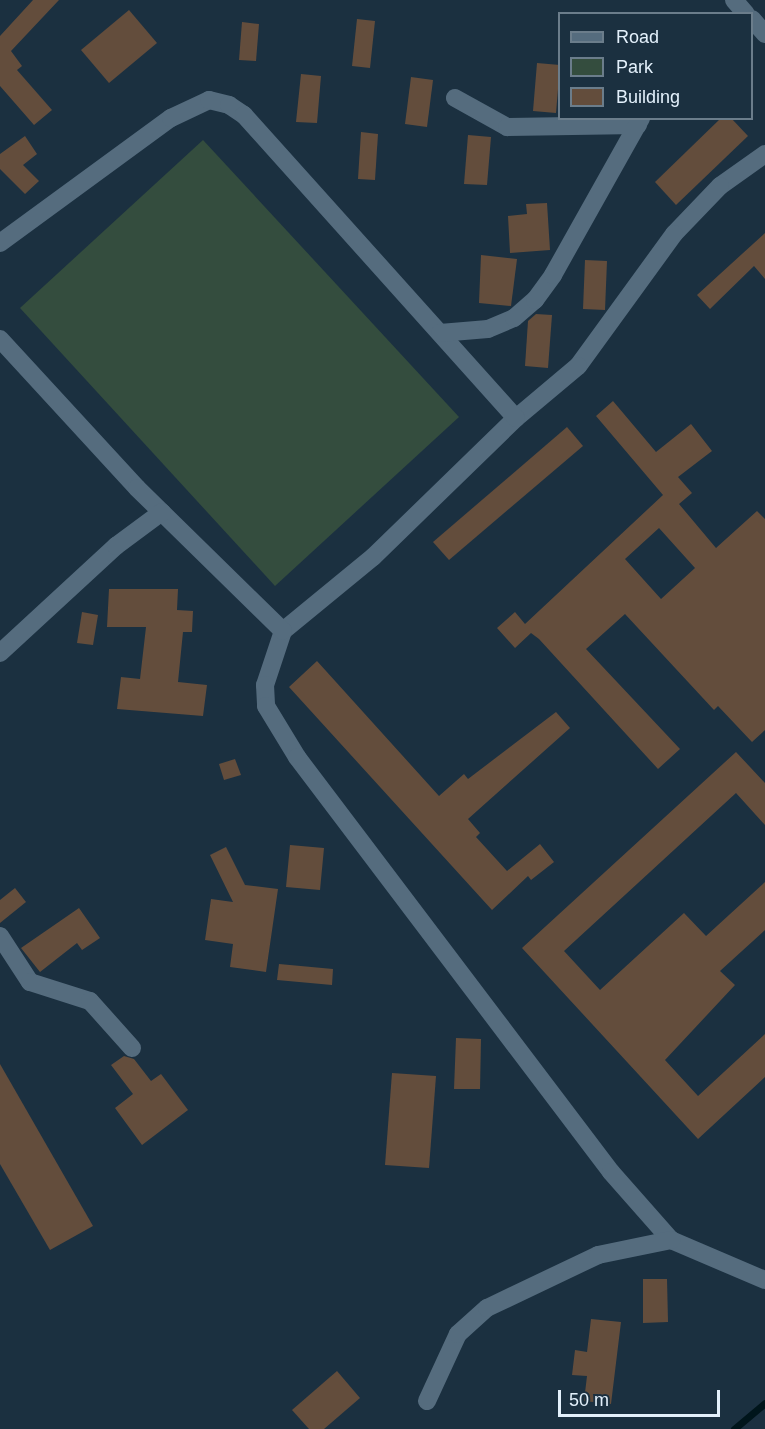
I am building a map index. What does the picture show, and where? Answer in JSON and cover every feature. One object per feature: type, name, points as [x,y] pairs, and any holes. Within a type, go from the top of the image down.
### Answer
[{"type":"street","points":[[734,0],[744,12]]},
{"type":"street","points":[[753,20],[765,34]]},
{"type":"street","points":[[455,98],[507,128],[639,122]]},
{"type":"street","points":[[0,243],[171,117],[209,100],[244,116],[516,418]]},
{"type":"street","points":[[440,333],[488,329],[514,318],[535,300],[554,275],[639,122]]},
{"type":"street","points":[[765,154],[720,186],[674,234],[578,366],[516,418],[373,556],[283,631],[270,662],[266,706],[297,757],[611,1172],[671,1239],[765,1280]]},
{"type":"street","points":[[0,339],[162,512],[283,631]]},
{"type":"street","points":[[0,653],[116,546],[162,512]]},
{"type":"street","points":[[0,936],[30,981],[90,1001],[132,1048]]},
{"type":"street","points":[[427,1401],[458,1334],[488,1308],[598,1255],[671,1239]]},
{"type":"green space","points":[[203,140],[459,417],[275,586],[20,308]]},
{"type":"building","points":[[33,0],[59,0],[11,51],[22,66],[17,70],[52,110],[34,125],[0,86],[0,36]]},
{"type":"building","points":[[129,10],[157,43],[109,83],[81,50]]},
{"type":"building","points":[[357,19],[375,21],[370,68],[352,66]]},
{"type":"building","points":[[242,22],[259,24],[256,61],[239,60]]},
{"type":"building","points":[[537,63],[558,65],[556,113],[533,111]]},
{"type":"building","points":[[301,74],[321,76],[317,123],[296,122]]},
{"type":"building","points":[[411,77],[433,80],[427,127],[405,124]]},
{"type":"building","points":[[719,120],[733,120],[748,136],[676,205],[655,182]]},
{"type":"building","points":[[361,132],[378,134],[375,180],[358,179]]},
{"type":"building","points":[[468,135],[491,137],[487,185],[464,184]]},
{"type":"building","points":[[25,136],[37,154],[23,165],[39,181],[25,194],[0,169],[0,154]]},
{"type":"building","points":[[547,203],[550,250],[510,253],[508,216],[527,214],[526,204]]},
{"type":"building","points":[[765,233],[765,279],[754,266],[710,309],[697,295]]},
{"type":"building","points":[[481,255],[517,259],[511,306],[479,303]]},
{"type":"building","points":[[585,260],[607,261],[605,310],[583,309]]},
{"type":"building","points":[[536,314],[552,315],[548,368],[525,366],[528,321]]},
{"type":"building","points":[[613,401],[656,452],[691,424],[712,451],[678,477],[692,493],[679,504],[716,548],[757,511],[765,519],[765,730],[752,742],[718,706],[714,710],[625,614],[586,649],[680,749],[658,769],[539,639],[531,633],[515,648],[497,628],[515,612],[525,624],[663,495],[596,416]],"holes":[[[659,528],[695,568],[661,599],[625,559]]]},
{"type":"building","points":[[567,427],[583,446],[449,560],[433,542]]},
{"type":"building","points":[[109,589],[178,589],[177,610],[193,611],[192,632],[183,632],[178,682],[207,685],[203,716],[117,709],[121,677],[140,679],[146,627],[107,627]]},
{"type":"building","points":[[82,612],[98,615],[93,645],[77,643]]},
{"type":"building","points":[[317,661],[439,796],[464,774],[468,779],[556,712],[570,728],[468,819],[480,833],[476,837],[507,871],[540,844],[554,862],[531,880],[528,876],[492,910],[289,687]]},
{"type":"building","points":[[736,752],[765,783],[765,825],[736,793],[564,951],[600,990],[684,913],[706,936],[765,882],[765,930],[720,971],[735,985],[665,1060],[698,1096],[765,1034],[765,1077],[698,1139],[522,948]]},
{"type":"building","points":[[235,759],[241,775],[224,780],[219,764]]},
{"type":"building","points":[[290,845],[324,848],[320,890],[286,887]]},
{"type":"building","points":[[226,847],[245,885],[278,889],[266,972],[230,967],[233,944],[205,940],[211,899],[233,902],[210,855]]},
{"type":"building","points":[[15,888],[26,902],[0,923],[0,900]]},
{"type":"building","points":[[79,908],[100,938],[82,950],[77,943],[40,972],[21,948]]},
{"type":"building","points":[[279,964],[333,969],[332,985],[277,980]]},
{"type":"building","points":[[456,1038],[481,1039],[480,1089],[454,1089]]},
{"type":"building","points":[[124,1056],[134,1059],[151,1081],[161,1074],[188,1110],[142,1145],[115,1108],[133,1094],[111,1065]]},
{"type":"building","points":[[0,1064],[93,1226],[50,1250],[0,1164]]},
{"type":"building","points":[[392,1073],[436,1076],[429,1168],[385,1165]]},
{"type":"building","points":[[643,1279],[667,1279],[668,1322],[643,1323]]},
{"type":"building","points":[[591,1319],[621,1322],[611,1404],[584,1401],[587,1376],[572,1375],[575,1350],[587,1352]]},
{"type":"building","points":[[337,1371],[360,1398],[324,1429],[309,1429],[292,1410]]},
{"type":"waterway","points":[[734,1429],[765,1403]]}]
